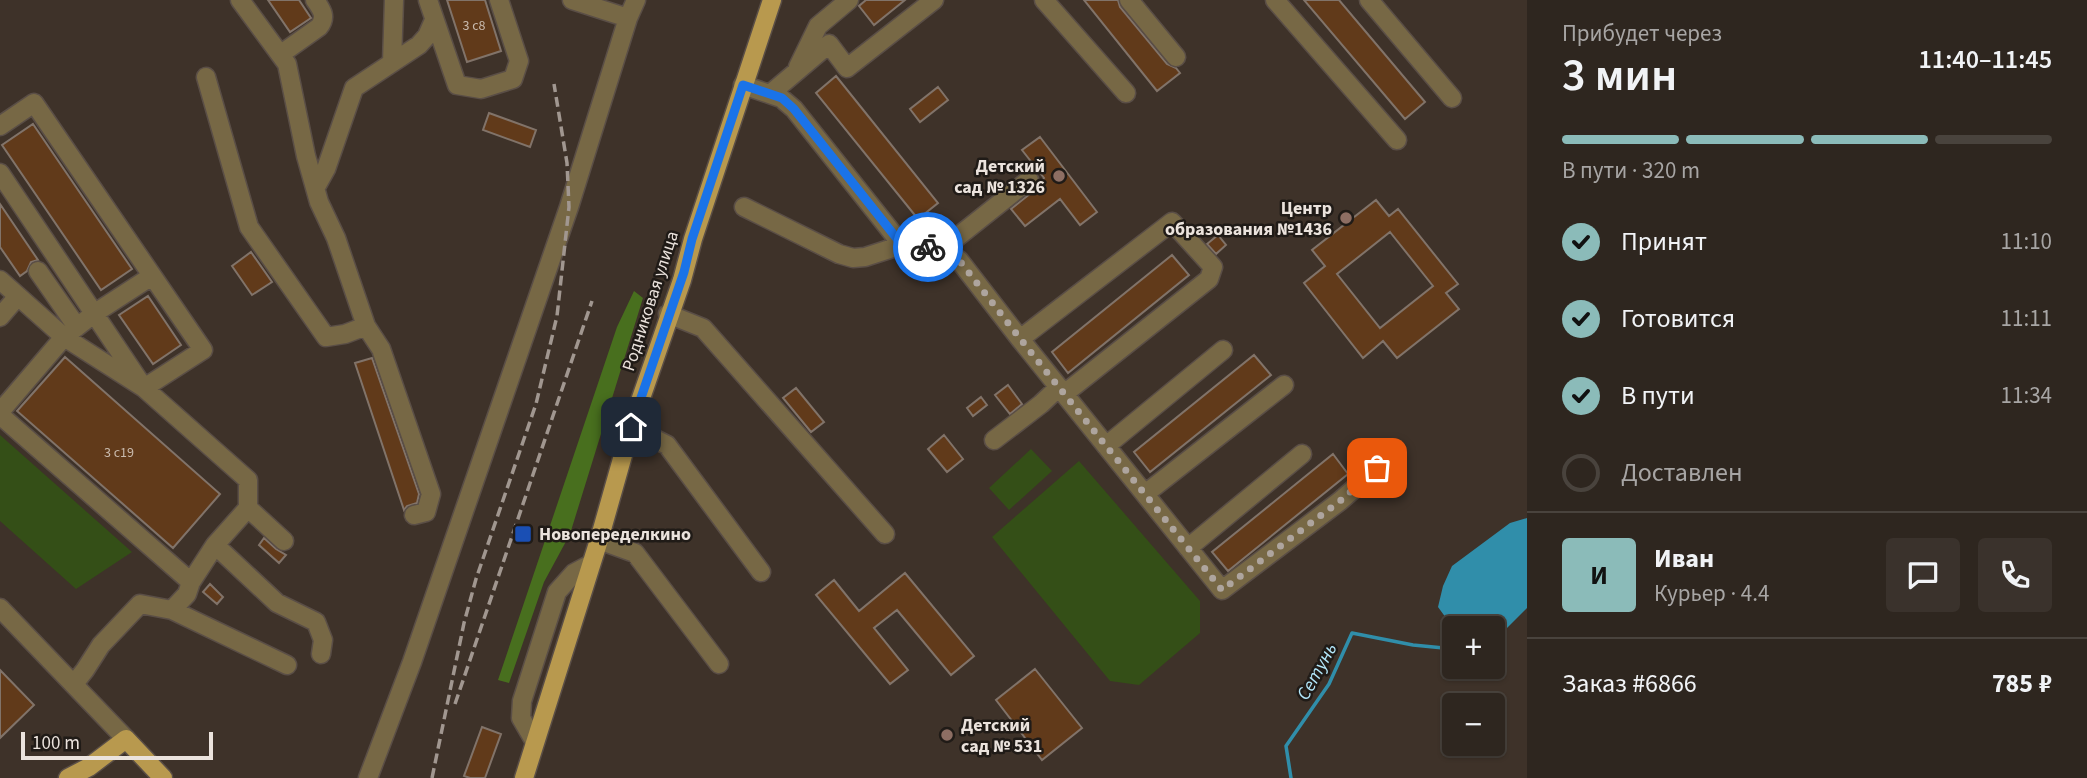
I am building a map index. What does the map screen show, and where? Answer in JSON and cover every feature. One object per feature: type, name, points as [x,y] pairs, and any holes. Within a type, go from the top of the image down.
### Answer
[{"type":"main road","name":"Родниковая улица","points":[[524,778],[599,540],[631,427],[772,0]]},
{"type":"main road","points":[[68,778],[89,767],[125,739],[163,778]]},
{"type":"street","points":[[240,0],[275,50],[281,54],[290,76],[306,156],[320,202],[336,238],[366,327],[381,349],[431,494],[426,512],[414,515]]},
{"type":"street","points":[[281,54],[323,22],[324,16],[315,0]]},
{"type":"street","points":[[393,63],[394,0]]},
{"type":"street","points":[[428,0],[457,85],[481,89],[513,79],[519,61],[499,0]]},
{"type":"street","points":[[572,0],[628,18]]},
{"type":"street","points":[[368,778],[412,662],[569,207],[636,0]]},
{"type":"street","points":[[795,73],[818,26],[849,0]]},
{"type":"street","points":[[771,94],[829,44],[847,68],[934,0]]},
{"type":"street","points":[[1044,0],[1126,93]]},
{"type":"street","points":[[1129,0],[1176,57]]},
{"type":"street","points":[[1275,0],[1397,140]]},
{"type":"street","points":[[1369,0],[1452,98]]},
{"type":"street","points":[[316,187],[326,169],[354,88],[419,46],[428,36],[434,20]]},
{"type":"street","points":[[206,77],[249,227],[326,337],[366,327]]},
{"type":"street","points":[[743,85],[782,98],[794,109],[902,245]]},
{"type":"street","points":[[0,126],[34,103],[202,350],[144,388]]},
{"type":"street","points":[[0,173],[144,388]]},
{"type":"street","points":[[941,250],[1029,180]]},
{"type":"street","points":[[744,207],[839,254],[853,258],[916,244],[941,250],[959,260],[1222,590],[1340,501],[1380,466],[1390,451]]},
{"type":"street","points":[[994,440],[1209,279],[1213,267],[1172,222],[1020,339]]},
{"type":"street","points":[[38,271],[70,332]]},
{"type":"street","points":[[152,276],[70,332],[0,414],[189,588]]},
{"type":"street","points":[[0,280],[144,388],[248,480],[248,508],[215,545],[172,610]]},
{"type":"street","points":[[0,317],[18,296]]},
{"type":"street","points":[[668,314],[703,328],[885,534]]},
{"type":"street","points":[[1106,446],[1223,350]]},
{"type":"street","points":[[1145,494],[1284,385]]},
{"type":"street","points":[[631,427],[667,444],[761,572]]},
{"type":"street","points":[[1188,548],[1302,454]]},
{"type":"street","points":[[248,508],[284,541]]},
{"type":"street","points":[[599,540],[635,552],[719,664]]},
{"type":"street","points":[[215,545],[277,603],[316,622],[323,640],[321,654]]},
{"type":"street","points":[[536,742],[521,718],[522,701],[557,592],[573,573],[591,564]]},
{"type":"street","points":[[74,684],[101,646],[140,604],[172,610],[287,665]]},
{"type":"street","points":[[0,608],[125,739]]},
{"type":"green space","points":[[634,291],[643,298],[570,534],[544,582],[509,683],[498,680],[617,327]]},
{"type":"green space","points":[[0,435],[132,552],[76,589],[0,521]]},
{"type":"green space","points":[[1031,449],[1052,471],[1009,510],[989,488]]},
{"type":"green space","points":[[1079,461],[1200,601],[1200,633],[1139,685],[1110,681],[992,537]]},
{"type":"water","points":[[1527,518],[1527,608],[1505,629],[1505,616],[1445,616],[1438,607],[1452,566],[1510,523]]},
{"type":"building","points":[[268,0],[299,0],[311,18],[290,32]]},
{"type":"building","points":[[447,0],[485,0],[501,51],[467,62]]},
{"type":"building","points":[[866,0],[905,0],[874,25],[859,6]]},
{"type":"building","points":[[1084,0],[1118,0],[1120,7],[1167,64],[1180,73],[1157,91]]},
{"type":"building","points":[[1304,0],[1339,0],[1425,102],[1405,119]]},
{"type":"building","points":[[836,76],[938,203],[918,219],[816,93]]},
{"type":"building","points":[[938,87],[948,100],[920,122],[910,109]]},
{"type":"building","points":[[489,113],[536,130],[530,147],[483,130]]},
{"type":"building","points":[[33,124],[132,269],[101,290],[2,145]]},
{"type":"building","points":[[1040,137],[1097,212],[1080,225],[1060,199],[1025,226],[1011,209],[1036,189],[1044,178],[1022,150]]},
{"type":"building","points":[[1376,200],[1389,216],[1398,209],[1458,284],[1446,293],[1459,309],[1397,358],[1383,341],[1363,358],[1304,283],[1325,266],[1312,250]],"holes":[[[1390,232],[1433,286],[1380,328],[1337,274]]]},
{"type":"building","points":[[0,204],[38,260],[31,262],[27,271],[20,276],[0,247]]},
{"type":"building","points":[[1218,235],[1226,245],[1216,254],[1207,244]]},
{"type":"building","points":[[251,252],[272,282],[252,295],[232,266]]},
{"type":"building","points":[[1172,255],[1189,275],[1068,373],[1052,352]]},
{"type":"building","points":[[148,296],[181,345],[153,364],[119,315]]},
{"type":"building","points":[[1254,355],[1271,375],[1150,472],[1134,452]]},
{"type":"building","points":[[65,357],[220,494],[173,548],[17,411]]},
{"type":"building","points":[[372,358],[419,494],[417,503],[404,510],[355,363]]},
{"type":"building","points":[[1008,385],[1022,404],[1010,414],[995,395]]},
{"type":"building","points":[[796,388],[824,422],[811,432],[783,398]]},
{"type":"building","points":[[981,397],[987,405],[973,416],[967,408]]},
{"type":"building","points":[[944,435],[963,459],[947,472],[928,449]]},
{"type":"building","points":[[1333,454],[1348,474],[1228,571],[1212,552]]},
{"type":"building","points":[[264,538],[286,555],[279,563],[259,545]]},
{"type":"building","points":[[905,573],[974,656],[951,675],[897,610],[874,628],[908,670],[890,684],[816,595],[834,580],[859,611]]},
{"type":"building","points":[[210,584],[223,597],[217,604],[203,592]]},
{"type":"building","points":[[1035,669],[1082,728],[1042,760],[996,700]]},
{"type":"building","points":[[0,670],[34,705],[0,738]]},
{"type":"building","points":[[482,727],[501,734],[485,778],[470,778],[464,776]]},
{"type":"waterway","name":"Сетунь","points":[[1291,778],[1286,746],[1329,684],[1352,633],[1442,648]]},
{"type":"railway","points":[[432,778],[464,623],[476,579],[536,404],[557,316],[569,207],[567,163],[554,84]]},
{"type":"railway","points":[[455,704],[592,301]]},
{"type":"way so far","points":[[928,247],[941,250],[959,260],[1222,590],[1340,501],[1377,468]]},
{"type":"place","name":"Детский сад № 1326","points":[[1059,176]]},
{"type":"place","name":"Центр образования №1436","points":[[1346,218]]},
{"type":"place","name":"Новопеределкино","points":[[523,534]]},
{"type":"place","name":"Детский сад № 531","points":[[947,735]]},
{"type":"route","points":[[631,427],[684,272],[692,239],[743,85],[782,98],[794,109],[902,245],[928,247]]}]
